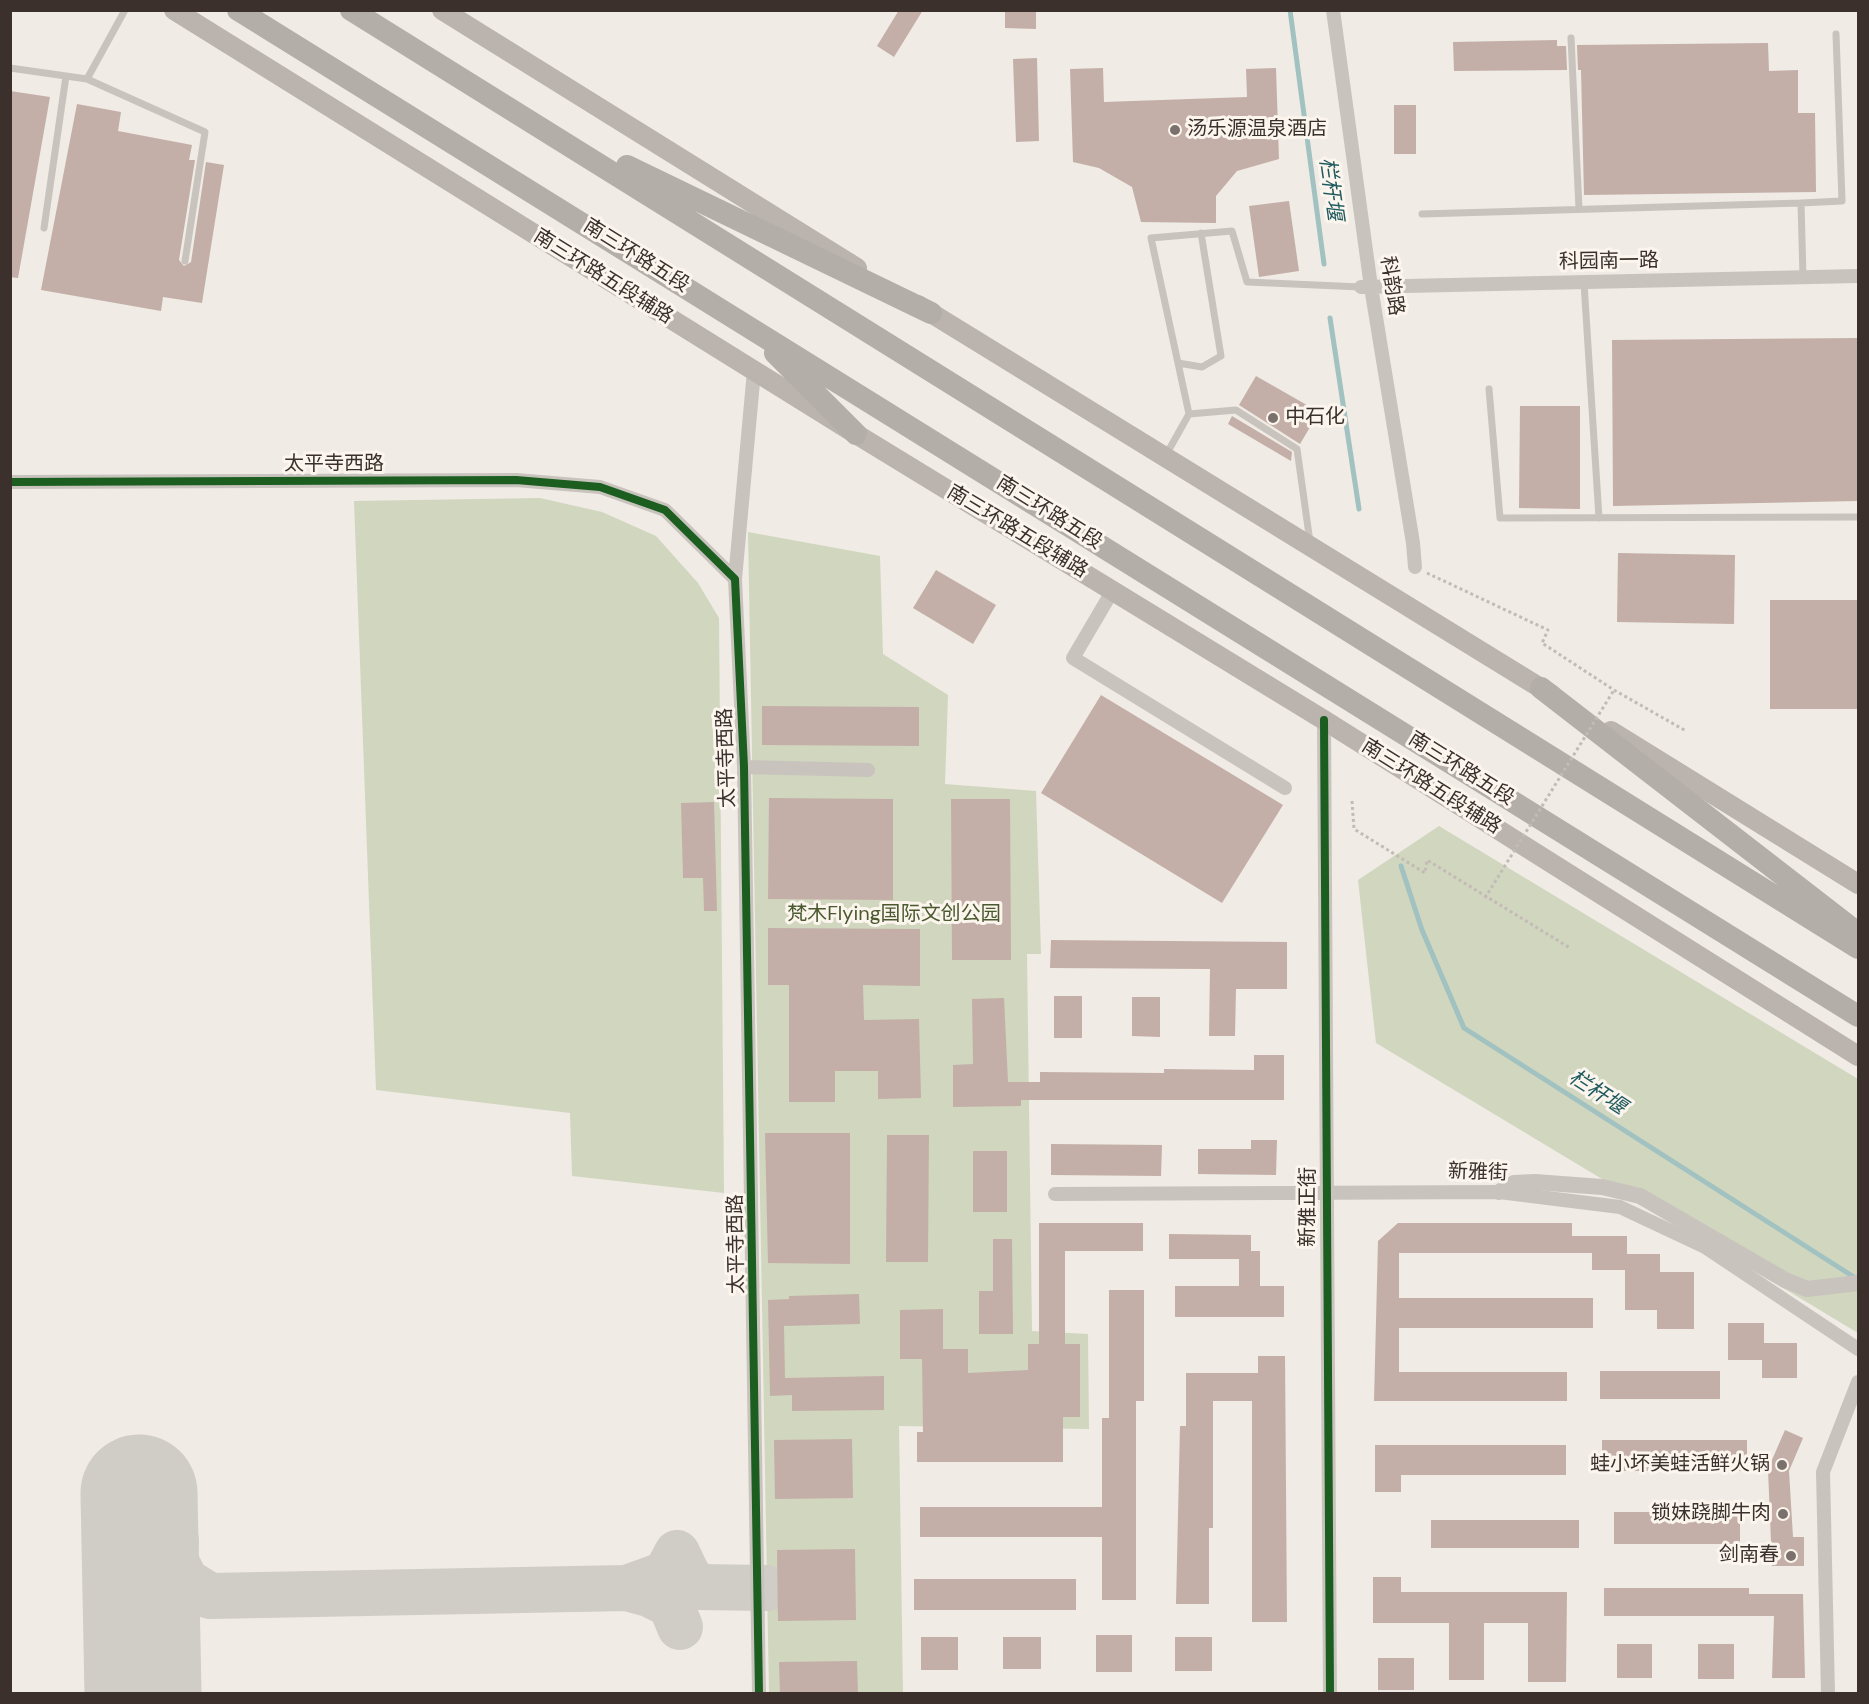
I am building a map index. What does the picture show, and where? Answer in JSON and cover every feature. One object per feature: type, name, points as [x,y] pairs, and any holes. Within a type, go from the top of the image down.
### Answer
[{"type":"highway","name":"南三环路五段","points":[[238,10],[1858,1016]]},
{"type":"highway","points":[[351,10],[1858,948]]},
{"type":"highway","points":[[519,114],[931,314]]},
{"type":"highway","points":[[749,326],[856,434]]},
{"type":"highway","points":[[1541,688],[1858,934]]},
{"type":"main road","name":"南三环路五段辅路","points":[[174,10],[856,434],[1324,720],[1858,1056]]},
{"type":"main road","points":[[442,10],[931,314],[1858,884]]},
{"type":"street","name":"科韵路","points":[[1333,10],[1366,287],[1413,543],[1415,567]]},
{"type":"street","name":"科园南一路","points":[[1366,287],[1858,276]]},
{"type":"street","points":[[735,579],[754,371]]},
{"type":"street","name":"太平寺西路","points":[[10,482],[516,480],[600,487],[665,510],[735,579],[744,767],[757,1409],[759,1694]]},
{"type":"street","points":[[1113,590],[1073,658],[1286,788]]},
{"type":"street","name":"新雅正街","points":[[1324,720],[1329,1694]]},
{"type":"street","points":[[744,767],[868,770]]},
{"type":"street","points":[[1498,1192],[1514,1183],[1535,1182],[1602,1187],[1641,1196],[1785,1280],[1807,1289],[1858,1283]]},
{"type":"street","name":"新雅街","points":[[1055,1194],[1498,1192],[1620,1207],[1705,1247],[1858,1349]]},
{"type":"street","points":[[1828,1694],[1823,1472],[1858,1382]]},
{"type":"lane","points":[[87,79],[125,10]]},
{"type":"lane","points":[[1422,214],[1842,201],[1836,34]]},
{"type":"lane","points":[[1571,38],[1579,209]]},
{"type":"lane","points":[[10,68],[87,79],[205,132],[184,261]]},
{"type":"lane","points":[[44,228],[66,76]]},
{"type":"lane","points":[[1801,203],[1803,277]]},
{"type":"lane","points":[[1164,457],[1189,414],[1151,238],[1232,231],[1247,282],[1366,287]]},
{"type":"lane","points":[[1178,363],[1202,367],[1221,356],[1201,233]]},
{"type":"lane","points":[[1584,283],[1599,518]]},
{"type":"lane","points":[[1489,389],[1500,518],[1858,517]]},
{"type":"lane","points":[[1189,414],[1236,410],[1297,449],[1310,546]]},
{"type":"path","points":[[1415,567],[1548,630],[1542,643],[1614,690],[1686,731]]},
{"type":"path","points":[[1485,898],[1614,690]]},
{"type":"path","points":[[1352,801],[1354,829],[1425,873],[1427,860],[1485,898],[1570,948]]},
{"type":"green space","points":[[540,498],[602,512],[656,536],[698,583],[719,618],[724,1193],[572,1176],[570,1113],[376,1090],[354,501]]},
{"type":"green space","name":"梵木Flying国际文创公园","points":[[748,532],[880,556],[883,654],[948,695],[945,784],[1036,791],[1041,954],[1027,954],[1032,1331],[1088,1334],[1089,1429],[899,1426],[903,1693],[769,1693]]},
{"type":"green space","points":[[1439,826],[1858,1079],[1858,1333],[1376,1043],[1358,880]]},
{"type":"building","points":[[899,10],[923,10],[894,57],[877,46]]},
{"type":"building","points":[[1005,10],[1036,10],[1036,29],[1005,28]]},
{"type":"building","points":[[1557,40],[1557,46],[1566,46],[1567,70],[1454,71],[1453,42]]},
{"type":"building","points":[[1768,43],[1769,71],[1798,70],[1798,113],[1815,113],[1816,192],[1584,195],[1581,70],[1578,70],[1577,45]]},
{"type":"building","points":[[1037,58],[1039,141],[1016,142],[1013,59]]},
{"type":"building","name":"汤乐源温泉酒店","points":[[1103,68],[1104,102],[1247,97],[1246,69],[1276,68],[1279,159],[1237,171],[1216,196],[1216,223],[1141,222],[1132,187],[1099,168],[1073,162],[1070,69]]},
{"type":"building","points":[[10,91],[50,97],[18,278],[10,277]]},
{"type":"building","points":[[77,104],[121,112],[118,131],[192,145],[189,160],[195,160],[179,260],[184,266],[191,262],[206,162],[224,165],[202,303],[163,297],[161,311],[41,290]]},
{"type":"building","points":[[1394,105],[1416,105],[1416,154],[1394,154]]},
{"type":"building","points":[[1289,201],[1299,271],[1259,277],[1249,206]]},
{"type":"building","points":[[1858,338],[1858,501],[1613,506],[1612,340]]},
{"type":"building","name":"中石化","points":[[1256,376],[1319,412],[1300,444],[1239,405]]},
{"type":"building","points":[[1520,406],[1580,406],[1580,509],[1519,508]]},
{"type":"building","points":[[1232,416],[1292,452],[1291,461],[1228,424]]},
{"type":"building","points":[[1618,553],[1735,555],[1734,624],[1617,622]]},
{"type":"building","points":[[936,570],[996,605],[973,644],[913,608]]},
{"type":"building","points":[[1770,600],[1858,600],[1858,709],[1770,709]]},
{"type":"building","points":[[1101,695],[1283,805],[1222,903],[1041,793]]},
{"type":"building","points":[[762,706],[919,707],[919,746],[762,745]]},
{"type":"building","points":[[769,798],[893,799],[893,900],[768,899]]},
{"type":"building","points":[[951,799],[1010,799],[1011,960],[952,960]]},
{"type":"building","points":[[714,802],[717,911],[704,911],[703,878],[683,878],[681,803]]},
{"type":"building","points":[[768,928],[920,929],[920,986],[863,985],[864,1020],[919,1019],[921,1098],[878,1099],[878,1071],[835,1071],[835,1102],[789,1102],[789,985],[768,985]]},
{"type":"building","points":[[1051,940],[1287,942],[1287,989],[1236,989],[1235,1036],[1209,1036],[1210,969],[1050,968]]},
{"type":"building","points":[[1054,996],[1082,996],[1082,1038],[1054,1038]]},
{"type":"building","points":[[1132,997],[1160,997],[1160,1037],[1132,1036]]},
{"type":"building","points":[[1004,998],[1008,1082],[1040,1082],[1040,1072],[1164,1073],[1164,1069],[1254,1070],[1254,1055],[1284,1055],[1284,1100],[1021,1100],[1021,1106],[953,1107],[953,1065],[973,1064],[972,999]]},
{"type":"building","points":[[765,1133],[850,1133],[850,1264],[768,1263]]},
{"type":"building","points":[[887,1135],[929,1135],[928,1262],[886,1262]]},
{"type":"building","points":[[1251,1140],[1277,1140],[1276,1175],[1198,1174],[1198,1149],[1251,1149]]},
{"type":"building","points":[[1051,1144],[1162,1145],[1161,1176],[1051,1175]]},
{"type":"building","points":[[973,1151],[1007,1151],[1007,1212],[973,1212]]},
{"type":"building","points":[[1039,1223],[1143,1223],[1143,1251],[1065,1251],[1065,1344],[1080,1344],[1080,1417],[1063,1417],[1063,1462],[917,1462],[917,1432],[923,1432],[922,1359],[900,1359],[900,1310],[943,1309],[943,1349],[968,1349],[968,1373],[1028,1370],[1028,1344],[1039,1344]]},
{"type":"building","points":[[1398,1223],[1572,1223],[1572,1236],[1627,1236],[1627,1254],[1660,1254],[1660,1272],[1694,1272],[1694,1329],[1657,1329],[1657,1310],[1625,1310],[1625,1270],[1592,1270],[1592,1253],[1399,1253],[1399,1298],[1593,1298],[1593,1328],[1399,1328],[1399,1372],[1567,1372],[1567,1401],[1374,1401],[1378,1241]]},
{"type":"building","points":[[1169,1234],[1251,1235],[1251,1251],[1260,1251],[1260,1286],[1284,1286],[1284,1317],[1175,1317],[1175,1286],[1239,1286],[1239,1259],[1169,1259]]},
{"type":"building","points":[[993,1239],[1012,1239],[1013,1334],[979,1334],[979,1291],[993,1291]]},
{"type":"building","points":[[1109,1290],[1144,1290],[1144,1401],[1136,1401],[1136,1600],[1102,1600],[1102,1537],[920,1537],[920,1507],[1102,1507],[1102,1418],[1109,1418]]},
{"type":"building","points":[[859,1294],[860,1324],[784,1326],[785,1378],[884,1376],[884,1410],[792,1411],[792,1395],[770,1396],[768,1300],[789,1299],[789,1296]]},
{"type":"building","points":[[1728,1323],[1764,1323],[1764,1343],[1797,1343],[1797,1378],[1762,1378],[1762,1360],[1728,1360]]},
{"type":"building","points":[[1258,1356],[1285,1356],[1287,1622],[1252,1622],[1252,1401],[1213,1401],[1213,1528],[1209,1528],[1209,1604],[1176,1604],[1180,1426],[1186,1426],[1186,1373],[1258,1373]]},
{"type":"building","points":[[1600,1371],[1720,1371],[1720,1399],[1600,1399]]},
{"type":"building","points":[[1785,1430],[1803,1438],[1789,1471],[1793,1537],[1804,1537],[1804,1566],[1772,1566],[1768,1469]]},
{"type":"building","points":[[852,1439],[853,1498],[775,1499],[774,1440]]},
{"type":"building","points":[[1602,1440],[1747,1440],[1747,1471],[1602,1471]]},
{"type":"building","points":[[1375,1445],[1566,1445],[1566,1475],[1401,1475],[1401,1492],[1375,1492]]},
{"type":"building","points":[[1614,1512],[1740,1512],[1740,1544],[1614,1544]]},
{"type":"building","points":[[1431,1520],[1579,1520],[1579,1548],[1431,1548]]},
{"type":"building","points":[[855,1549],[856,1620],[778,1621],[777,1550]]},
{"type":"building","points":[[1373,1577],[1401,1577],[1401,1592],[1567,1592],[1566,1682],[1528,1682],[1528,1623],[1484,1623],[1484,1680],[1449,1680],[1449,1623],[1373,1623]]},
{"type":"building","points":[[914,1579],[1076,1579],[1076,1610],[914,1610]]},
{"type":"building","points":[[1604,1588],[1749,1588],[1749,1594],[1803,1594],[1805,1678],[1772,1678],[1774,1616],[1604,1616]]},
{"type":"building","points":[[1096,1635],[1132,1635],[1132,1672],[1096,1672]]},
{"type":"building","points":[[921,1637],[958,1637],[958,1670],[921,1670]]},
{"type":"building","points":[[1003,1637],[1041,1637],[1041,1669],[1003,1669]]},
{"type":"building","points":[[1175,1637],[1212,1637],[1212,1671],[1175,1671]]},
{"type":"building","points":[[1617,1644],[1652,1644],[1652,1678],[1617,1678]]},
{"type":"building","points":[[1698,1644],[1734,1644],[1734,1679],[1698,1679]]},
{"type":"building","points":[[1378,1658],[1414,1658],[1414,1690],[1378,1690]]},
{"type":"building","points":[[857,1661],[858,1694],[780,1694],[779,1662]]},
{"type":"waterway","name":"栏杆堰","points":[[1290,10],[1324,264]]},
{"type":"waterway","name":"栏杆堰","points":[[1330,318],[1359,509]]},
{"type":"waterway","name":"栏杆堰","points":[[1401,866],[1422,930],[1464,1028],[1857,1279]]},
{"type":"taxiway","points":[[142,1602],[135,1586],[112,1563],[105,1541],[111,1521],[121,1509],[139,1503],[158,1508],[168,1520],[176,1540],[175,1560],[186,1581],[210,1596],[627,1588],[666,1574],[677,1553]]},
{"type":"taxiway","points":[[677,1553],[688,1576],[699,1587],[767,1588]]},
{"type":"taxiway","points":[[627,1588],[649,1594],[671,1605],[680,1627]]},
{"type":"runway","points":[[139,1493],[143,1694]]},
{"type":"cycle path","points":[[10,482],[516,480],[600,487],[665,510],[735,579],[744,767],[759,1694]]},
{"type":"cycle path","points":[[1324,720],[1330,1694]]},
{"type":"place","name":"汤乐源温泉酒店","points":[[1175,130]]},
{"type":"place","name":"中石化","points":[[1273,418]]},
{"type":"place","name":"蛙小坏美蛙活鲜火锅","points":[[1782,1465]]},
{"type":"place","name":"锁妹跷脚牛肉","points":[[1783,1514]]},
{"type":"place","name":"剑南春","points":[[1791,1556]]}]
